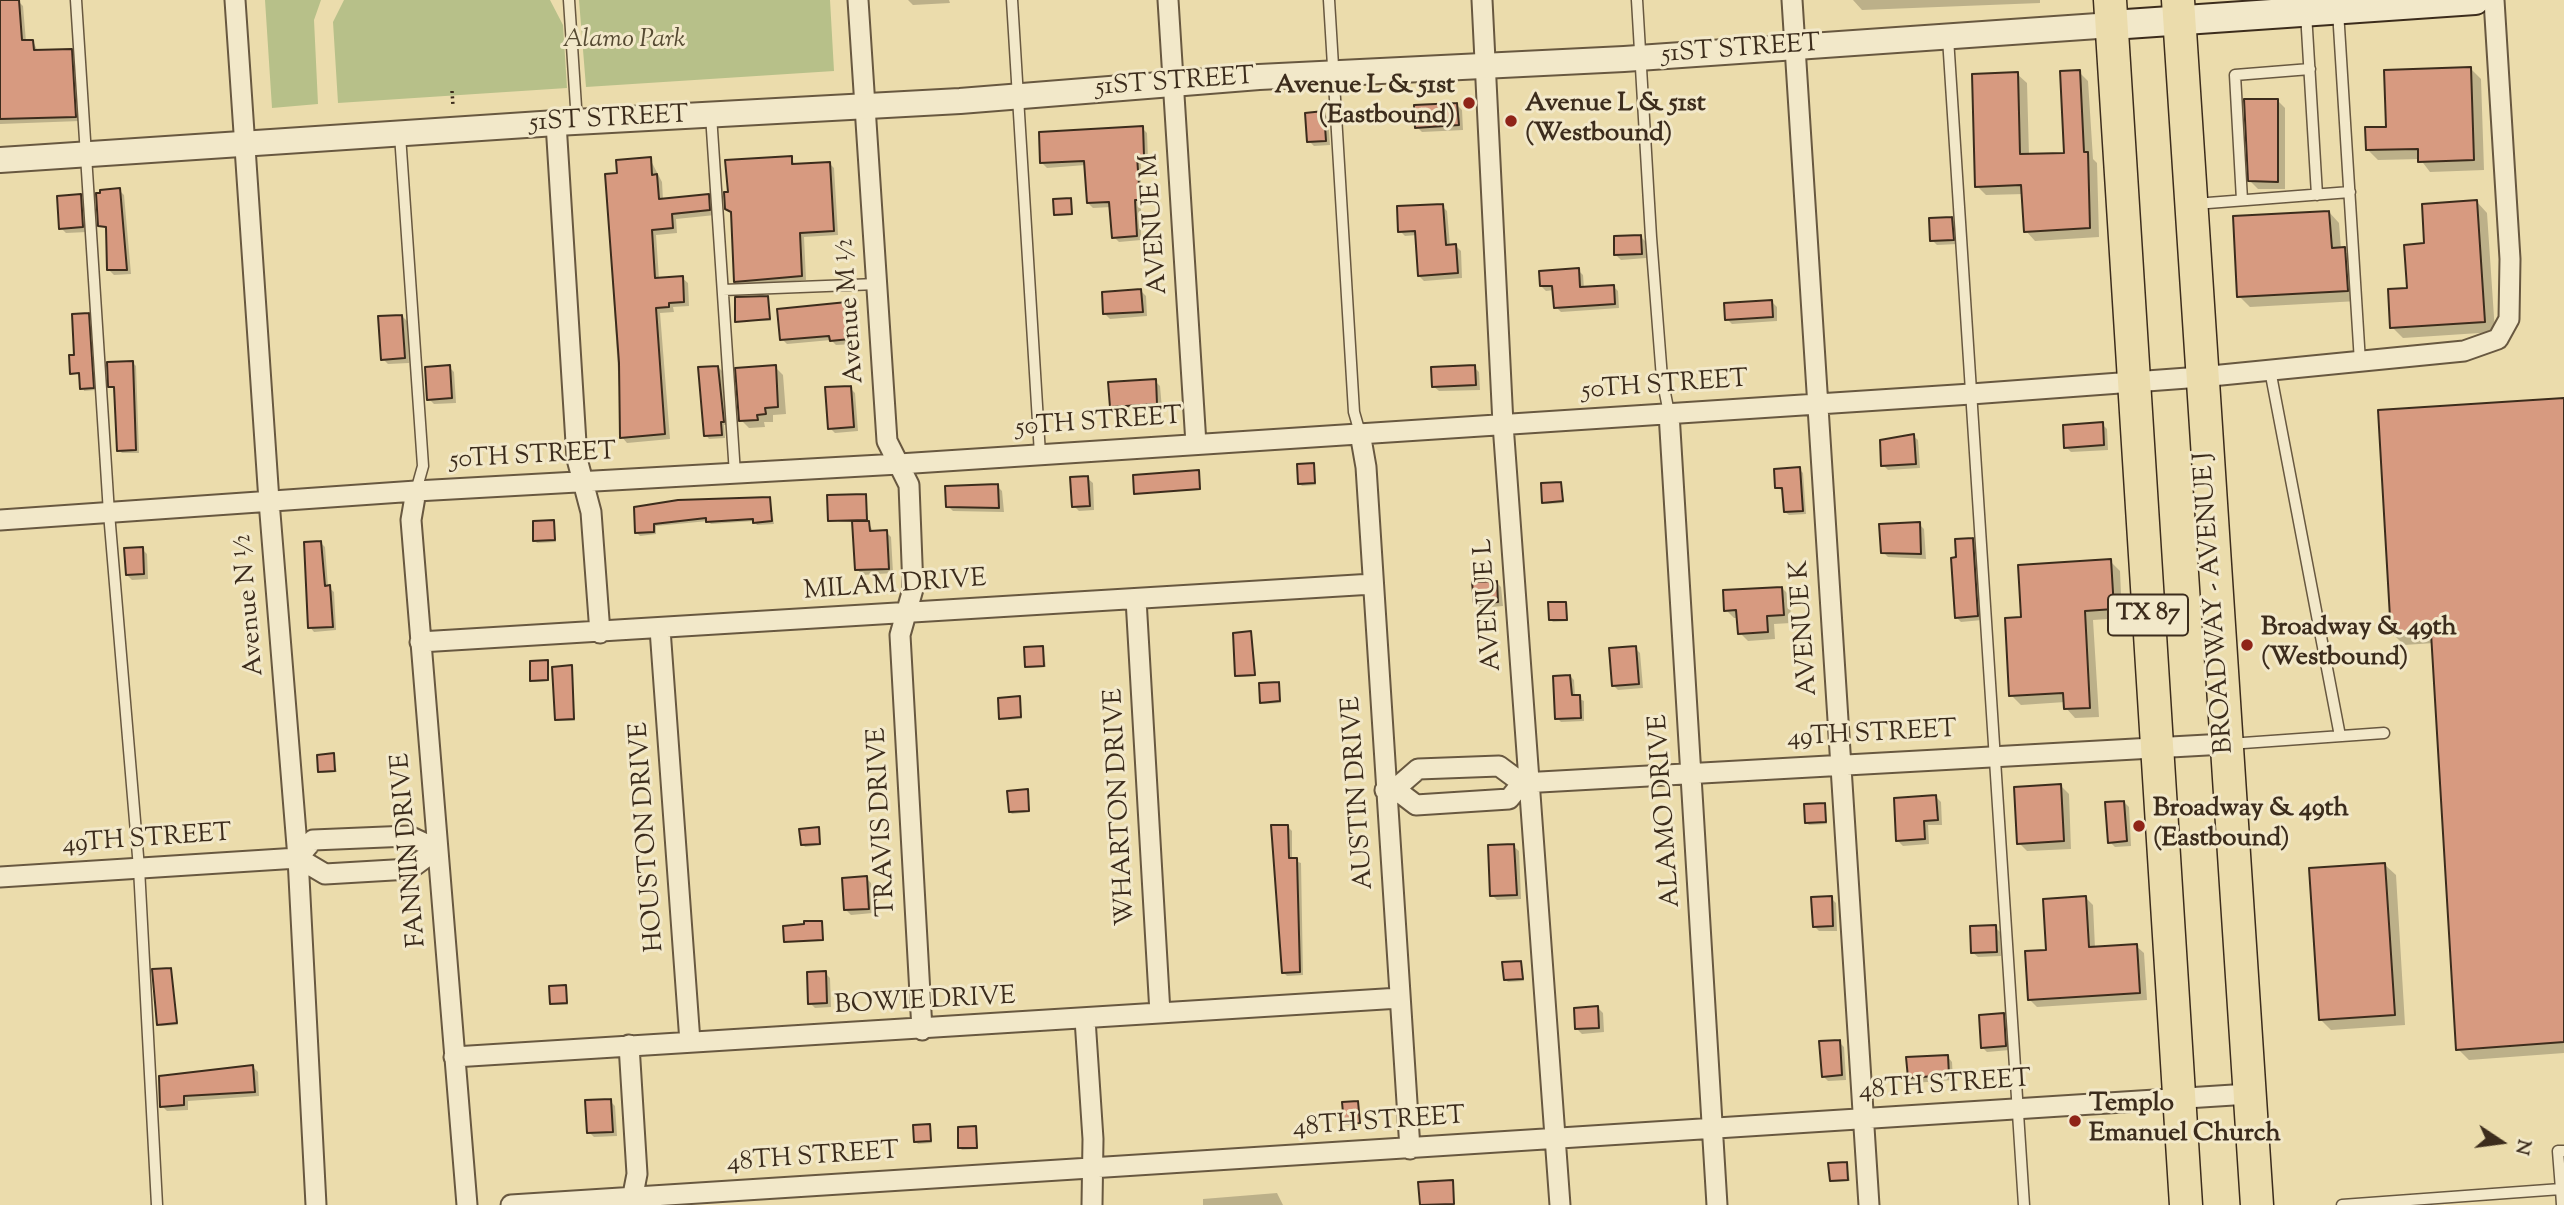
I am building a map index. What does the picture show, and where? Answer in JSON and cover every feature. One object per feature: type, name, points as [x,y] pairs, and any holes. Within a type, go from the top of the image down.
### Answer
[{"type":"main road","name":"51ST STREET","points":[[2111,12],[2254,8],[2306,12],[2338,5],[2475,0]]},
{"type":"main road","name":"BROADWAY - AVENUE J","points":[[2179,10],[2257,1205]]},
{"type":"main road","name":"TX 87","points":[[2111,12],[2186,1205]]},
{"type":"street","name":"Avenue N ½","points":[[235,0],[269,500],[298,858],[316,1205]]},
{"type":"street","name":"Avenue M ½","points":[[858,0],[887,441],[909,485],[913,589],[907,612]]},
{"type":"street","name":"AVENUE M","points":[[1168,0],[1196,444]]},
{"type":"street","name":"AVENUE L","points":[[1482,0],[1503,424],[1526,783],[1560,1205]]},
{"type":"street","name":"AVENUE K","points":[[1792,0],[1869,1205]]},
{"type":"street","name":"50TH STREET","points":[[0,520],[269,500],[899,464],[1971,394],[2202,377],[2464,351],[2498,339],[2509,319],[2510,259],[2494,0]]},
{"type":"street","name":"51ST STREET","points":[[0,160],[567,122],[1018,96],[1334,73],[1948,37],[2111,12]]},
{"type":"street","points":[[567,122],[577,459],[591,512],[600,633]]},
{"type":"street","name":"ALAMO DRIVE","points":[[1669,413],[1717,1205]]},
{"type":"street","name":"AUSTIN DRIVE","points":[[1360,433],[1366,467],[1390,790],[1410,1149]]},
{"type":"street","name":"FANNIN DRIVE","points":[[416,491],[411,520],[467,1205]]},
{"type":"street","name":"MILAM DRIVE","points":[[421,642],[1373,584]]},
{"type":"street","name":"WHARTON DRIVE","points":[[1136,599],[1160,1013]]},
{"type":"street","name":"TRAVIS DRIVE","points":[[907,612],[900,635],[922,1030]]},
{"type":"street","name":"HOUSTON DRIVE","points":[[660,629],[690,1042]]},
{"type":"street","name":"49TH STREET","points":[[1390,790],[1416,805],[1509,799],[1526,783],[1841,763],[2225,744]]},
{"type":"street","points":[[1390,790],[1418,769],[1499,766],[1526,783]]},
{"type":"street","points":[[410,836],[437,849],[410,869],[325,874],[298,858],[313,840],[410,836]]},
{"type":"street","name":"49TH STREET","points":[[0,877],[298,858]]},
{"type":"street","name":"BOWIE DRIVE","points":[[454,1057],[922,1030],[1400,998]]},
{"type":"street","points":[[1085,1019],[1093,1168],[1092,1205]]},
{"type":"street","points":[[629,1045],[637,1174],[632,1201]]},
{"type":"street","name":"48TH STREET","points":[[511,1205],[632,1201],[1093,1168],[2249,1094]]},
{"type":"lane","points":[[76,0],[109,513],[139,868],[157,1205]]},
{"type":"lane","points":[[567,122],[569,0]]},
{"type":"lane","points":[[1012,0],[1040,454]]},
{"type":"lane","points":[[1329,0],[1354,412],[1360,433]]},
{"type":"lane","points":[[1637,0],[1651,237],[1662,378],[1669,413]]},
{"type":"lane","points":[[2338,5],[2360,362]]},
{"type":"lane","points":[[2306,12],[2317,195]]},
{"type":"lane","points":[[1948,37],[2024,1205]]},
{"type":"lane","points":[[2242,200],[2235,75],[2309,69]]},
{"type":"lane","points":[[711,115],[735,474]]},
{"type":"lane","points":[[400,134],[423,466],[416,491]]},
{"type":"lane","points":[[2191,204],[2350,192]]},
{"type":"lane","points":[[723,290],[877,284]]},
{"type":"lane","points":[[2270,370],[2340,736]]},
{"type":"lane","points":[[2225,744],[2384,733]]},
{"type":"lane","points":[[2562,1205],[2558,1151],[2564,1150]]},
{"type":"lane","points":[[2342,1205],[2561,1189]]},
{"type":"path","points":[[452,91],[453,106]]},
{"type":"green space","points":[[265,0],[321,0],[314,20],[318,104],[272,108]]},
{"type":"green space","points":[[344,0],[550,0],[563,25],[567,88],[338,103],[333,22]]},
{"type":"green space","name":"Alamo Park","points":[[579,0],[830,0],[834,71],[586,87]]},
{"type":"building","points":[[0,0],[19,0],[22,40],[33,40],[34,50],[72,49],[76,117],[0,119]]},
{"type":"building","points":[[2471,67],[2474,160],[2418,162],[2418,149],[2366,150],[2365,127],[2386,127],[2384,70]]},
{"type":"building","points":[[2080,70],[2084,152],[2088,152],[2090,228],[2024,232],[2021,185],[1975,187],[1972,74],[2018,72],[2020,154],[2064,153],[2060,71]]},
{"type":"building","points":[[2244,99],[2278,99],[2278,182],[2248,181]]},
{"type":"building","points":[[1457,103],[1459,125],[1415,128],[1414,105]]},
{"type":"building","points":[[1324,111],[1326,141],[1307,142],[1305,113]]},
{"type":"building","points":[[1143,126],[1144,156],[1137,156],[1140,200],[1135,200],[1137,236],[1112,238],[1109,202],[1087,203],[1084,161],[1040,163],[1039,132]]},
{"type":"building","points":[[792,156],[792,164],[830,162],[834,231],[800,233],[802,276],[734,282],[731,212],[725,209],[724,192],[728,192],[725,160]]},
{"type":"building","points":[[651,157],[652,175],[657,174],[659,199],[709,194],[710,210],[672,214],[673,228],[652,230],[655,278],[683,276],[684,302],[669,303],[669,307],[656,308],[665,434],[620,438],[619,363],[605,174],[617,173],[616,160]]},
{"type":"building","points":[[120,188],[127,270],[107,270],[106,227],[98,226],[96,193],[100,193],[100,190]]},
{"type":"building","points":[[81,194],[83,227],[59,229],[57,196]]},
{"type":"building","points":[[1071,198],[1072,214],[1054,215],[1053,199]]},
{"type":"building","points":[[2477,200],[2485,322],[2390,328],[2388,289],[2407,288],[2404,245],[2424,243],[2422,204]]},
{"type":"building","points":[[1443,204],[1446,245],[1456,244],[1458,273],[1418,276],[1415,231],[1398,232],[1397,206]]},
{"type":"building","points":[[2329,211],[2332,248],[2345,247],[2348,291],[2237,297],[2233,216]]},
{"type":"building","points":[[1952,217],[1954,240],[1930,241],[1929,218]]},
{"type":"building","points":[[1641,235],[1642,254],[1614,255],[1614,236]]},
{"type":"building","points":[[1579,268],[1580,287],[1614,285],[1615,304],[1554,308],[1552,286],[1540,286],[1539,271]]},
{"type":"building","points":[[1141,289],[1143,312],[1103,314],[1102,292]]},
{"type":"building","points":[[768,296],[770,319],[735,322],[735,297]]},
{"type":"building","points":[[1772,300],[1773,317],[1725,320],[1724,303]]},
{"type":"building","points":[[847,302],[850,339],[830,341],[829,336],[780,340],[777,309]]},
{"type":"building","points":[[89,313],[94,388],[80,389],[79,373],[70,374],[69,355],[74,355],[72,314]]},
{"type":"building","points":[[402,315],[405,358],[381,360],[378,316]]},
{"type":"building","points":[[133,361],[136,450],[117,451],[114,387],[108,387],[107,362]]},
{"type":"building","points":[[450,365],[452,398],[427,400],[425,367]]},
{"type":"building","points":[[776,365],[778,407],[765,408],[766,414],[757,415],[758,420],[739,421],[735,368]]},
{"type":"building","points":[[1475,365],[1476,385],[1432,387],[1431,367]]},
{"type":"building","points":[[718,366],[724,422],[721,422],[722,435],[704,436],[698,367]]},
{"type":"building","points":[[1156,379],[1157,404],[1110,407],[1108,382]]},
{"type":"building","points":[[851,386],[854,427],[828,429],[825,387]]},
{"type":"building","points":[[2564,398],[2564,1042],[2456,1050],[2431,633],[2391,635],[2378,410]]},
{"type":"building","points":[[2103,422],[2104,445],[2064,448],[2063,425]]},
{"type":"building","points":[[1914,434],[1916,464],[1881,466],[1880,440]]},
{"type":"building","points":[[1314,463],[1315,483],[1298,484],[1297,464]]},
{"type":"building","points":[[1800,467],[1803,511],[1784,512],[1782,488],[1775,488],[1774,469]]},
{"type":"building","points":[[1199,470],[1200,489],[1134,494],[1133,475]]},
{"type":"building","points":[[1088,476],[1090,506],[1072,507],[1070,477]]},
{"type":"building","points":[[1561,482],[1563,501],[1542,503],[1541,483]]},
{"type":"building","points":[[998,484],[999,508],[946,507],[945,486]]},
{"type":"building","points":[[866,494],[867,520],[828,521],[827,495]]},
{"type":"building","points":[[770,497],[772,521],[753,523],[753,519],[706,522],[706,518],[654,524],[654,532],[635,533],[634,507],[678,500]]},
{"type":"building","points":[[554,520],[555,540],[533,541],[533,521]]},
{"type":"building","points":[[852,521],[869,521],[870,531],[887,530],[889,569],[855,570]]},
{"type":"building","points":[[1920,522],[1921,554],[1881,553],[1879,524]]},
{"type":"building","points":[[1973,538],[1978,616],[1955,618],[1951,558],[1956,557],[1955,539]]},
{"type":"building","points":[[321,541],[325,586],[330,585],[333,627],[308,628],[304,542]]},
{"type":"building","points":[[143,547],[144,574],[126,575],[124,548]]},
{"type":"building","points":[[2111,559],[2114,609],[2085,611],[2090,708],[2064,709],[2063,693],[2009,696],[2005,618],[2021,617],[2018,565]]},
{"type":"building","points":[[1497,581],[1498,602],[1474,604],[1472,582]]},
{"type":"building","points":[[1782,587],[1784,615],[1767,616],[1768,632],[1738,634],[1736,610],[1724,611],[1723,590]]},
{"type":"building","points":[[1548,602],[1566,602],[1567,620],[1549,620]]},
{"type":"building","points":[[1251,631],[1255,675],[1235,676],[1233,633]]},
{"type":"building","points":[[1043,646],[1044,666],[1025,667],[1024,647]]},
{"type":"building","points":[[1636,646],[1639,684],[1612,686],[1609,648]]},
{"type":"building","points":[[548,660],[548,680],[530,681],[530,661]]},
{"type":"building","points":[[572,665],[574,719],[555,720],[552,667]]},
{"type":"building","points":[[1570,675],[1572,695],[1580,695],[1581,718],[1555,719],[1553,676]]},
{"type":"building","points":[[1279,682],[1280,701],[1260,703],[1259,683]]},
{"type":"building","points":[[1020,696],[1021,717],[999,719],[998,698]]},
{"type":"building","points":[[334,753],[335,771],[318,772],[317,755]]},
{"type":"building","points":[[2061,784],[2064,841],[2017,844],[2014,787]]},
{"type":"building","points":[[1028,789],[1029,811],[1009,812],[1007,791]]},
{"type":"building","points":[[1936,795],[1938,820],[1924,821],[1925,839],[1896,841],[1894,798]]},
{"type":"building","points":[[2124,801],[2127,841],[2108,843],[2105,802]]},
{"type":"building","points":[[1825,803],[1826,822],[1805,823],[1804,804]]},
{"type":"building","points":[[1271,825],[1288,825],[1289,858],[1297,858],[1300,972],[1282,973]]},
{"type":"building","points":[[819,827],[820,844],[801,845],[799,829]]},
{"type":"building","points":[[1514,844],[1517,895],[1490,896],[1488,845]]},
{"type":"building","points":[[2385,863],[2395,1015],[2319,1020],[2309,868]]},
{"type":"building","points":[[867,876],[869,909],[844,910],[842,878]]},
{"type":"building","points":[[1832,896],[1833,926],[1813,927],[1811,897]]},
{"type":"building","points":[[2086,896],[2089,947],[2137,944],[2140,993],[2028,1000],[2025,951],[2046,950],[2043,899]]},
{"type":"building","points":[[804,921],[822,921],[823,940],[784,942],[783,926],[804,924]]},
{"type":"building","points":[[1996,925],[1997,952],[1971,953],[1970,926]]},
{"type":"building","points":[[1521,961],[1523,979],[1504,980],[1502,962]]},
{"type":"building","points":[[171,968],[177,1023],[157,1025],[152,969]]},
{"type":"building","points":[[826,971],[827,1003],[808,1004],[807,972]]},
{"type":"building","points":[[566,985],[567,1003],[550,1004],[549,986]]},
{"type":"building","points":[[1598,1006],[1599,1028],[1575,1029],[1574,1008]]},
{"type":"building","points":[[2004,1013],[2006,1046],[1981,1048],[1979,1015]]},
{"type":"building","points":[[1840,1040],[1842,1075],[1822,1077],[1819,1041]]},
{"type":"building","points":[[1948,1055],[1949,1075],[1908,1078],[1906,1057]]},
{"type":"building","points":[[253,1065],[255,1092],[184,1096],[184,1105],[160,1107],[159,1076]]},
{"type":"building","points":[[611,1099],[613,1132],[587,1133],[585,1100]]},
{"type":"building","points":[[1358,1101],[1360,1123],[1344,1124],[1342,1102]]},
{"type":"building","points":[[930,1124],[931,1141],[914,1142],[913,1125]]},
{"type":"building","points":[[976,1126],[977,1148],[958,1148],[958,1127]]},
{"type":"building","points":[[1847,1162],[1848,1180],[1830,1181],[1828,1163]]},
{"type":"building","points":[[1453,1180],[1454,1204],[1420,1205],[1418,1182]]},
{"type":"place","name":"Avenue L & 51st (Eastbound)","points":[[1469,103]]},
{"type":"place","name":"Avenue L & 51st (Westbound)","points":[[1511,121]]},
{"type":"place","name":"Broadway & 49th (Westbound)","points":[[2247,645]]},
{"type":"place","name":"Broadway & 49th (Eastbound)","points":[[2139,826]]},
{"type":"place","name":"Templo Emanuel Church","points":[[2075,1121]]}]
